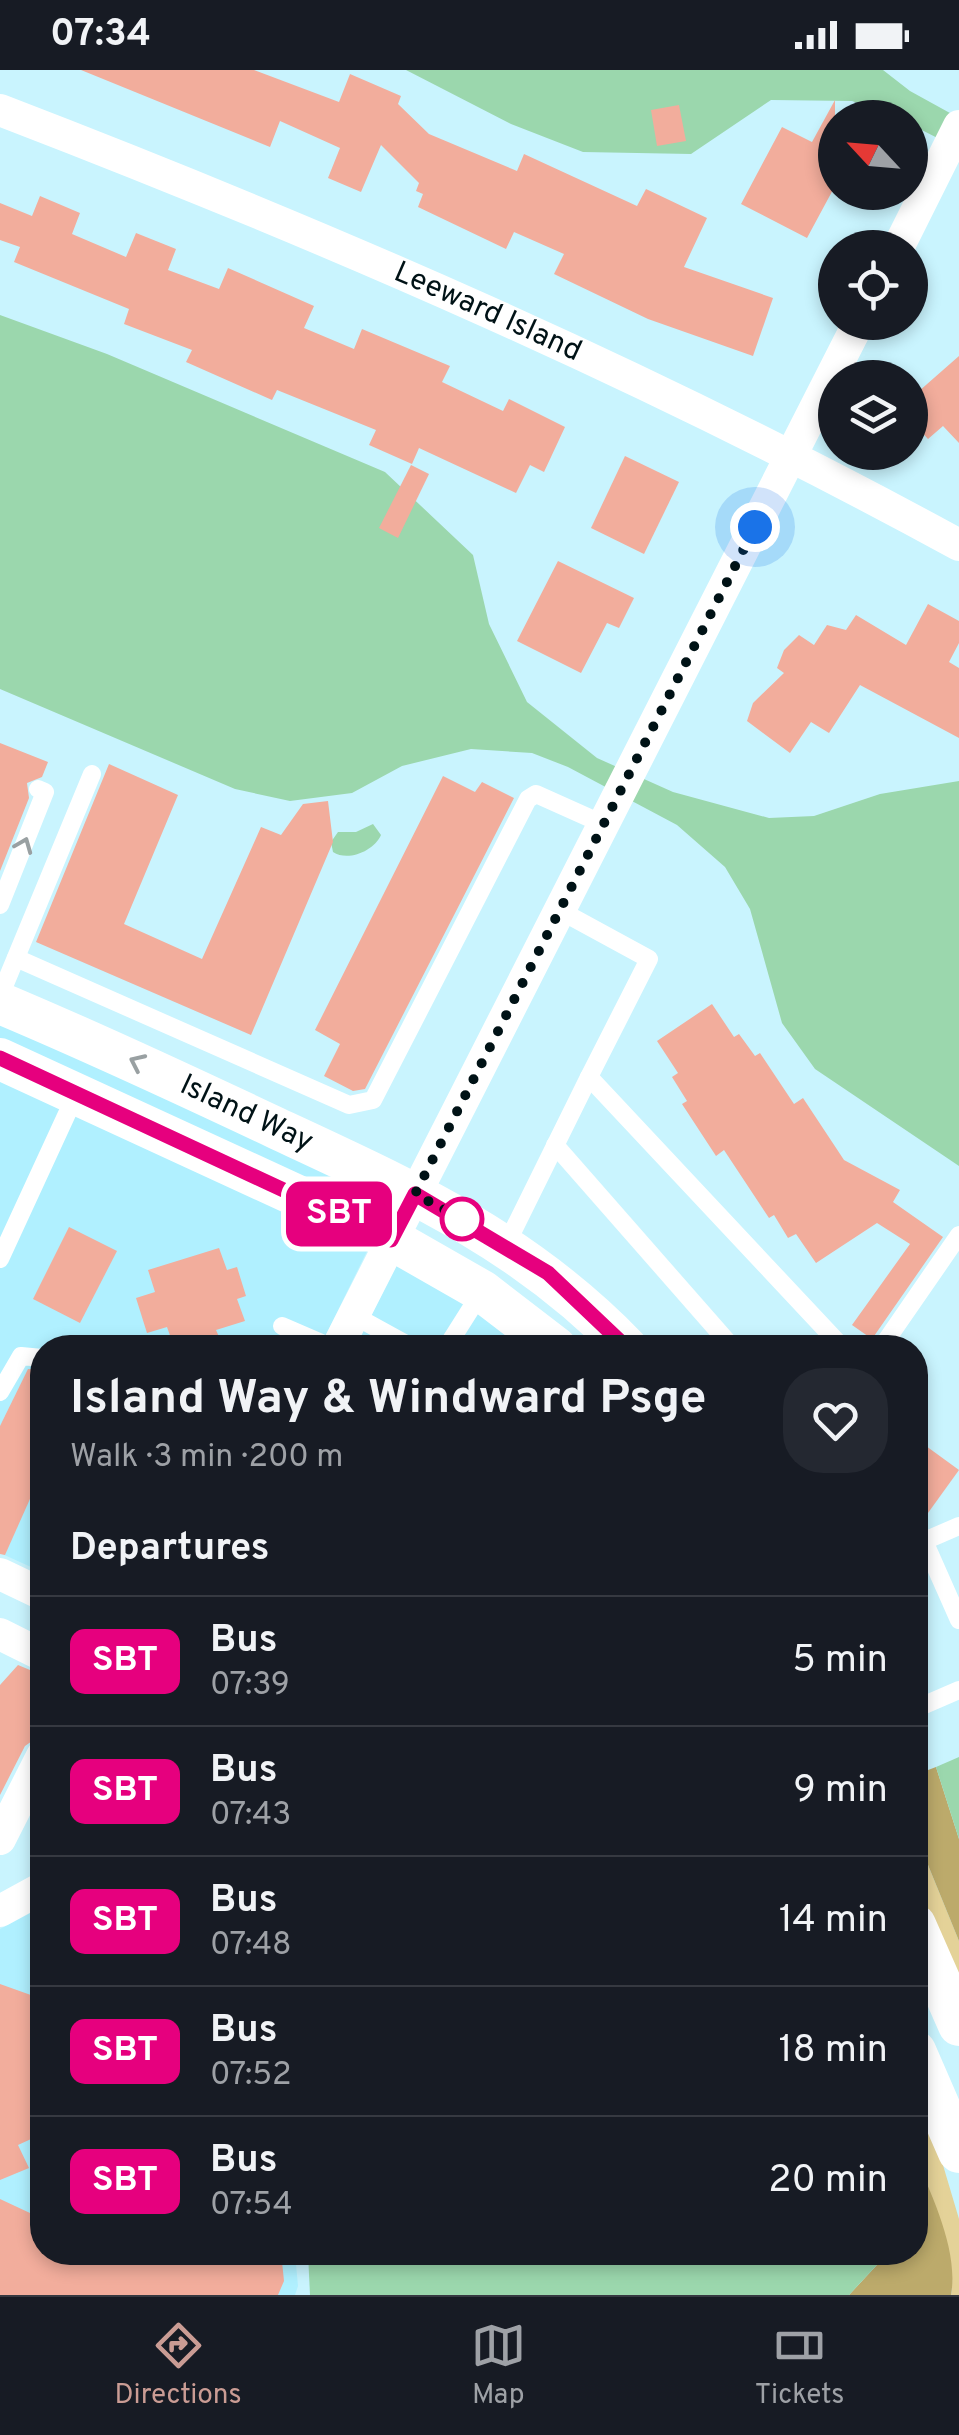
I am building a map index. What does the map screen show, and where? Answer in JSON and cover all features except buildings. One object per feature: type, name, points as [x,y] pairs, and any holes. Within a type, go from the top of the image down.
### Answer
[{"type":"street","name":"Leeward Island","points":[[0,110],[252,207],[525,326],[959,545]]},
{"type":"street","points":[[907,230],[959,126]]},
{"type":"street","points":[[342,1335],[850,340]]},
{"type":"street","name":"Island Way","points":[[0,999],[415,1194],[506,1245],[584,1304],[614,1335]]},
{"type":"street","name":"Island Way","points":[[0,1058],[391,1240],[482,1290],[539,1335]]},
{"type":"street","points":[[0,1574],[30,1588]]},
{"type":"street","points":[[0,1634],[30,1648]]},
{"type":"street","points":[[0,1840],[30,1780]]},
{"type":"street","points":[[0,1912],[30,1895]]},
{"type":"street","points":[[928,1954],[959,2024]]},
{"type":"street","points":[[928,2081],[959,2152]]},
{"type":"lane","points":[[0,999],[92,774]]},
{"type":"lane","points":[[0,905],[46,792],[38,789]]},
{"type":"lane","points":[[16,958],[349,1105],[361,1104],[373,1100],[528,799],[536,794],[608,813]]},
{"type":"lane","points":[[506,1245],[648,959],[559,910]]},
{"type":"lane","points":[[590,1077],[831,1335]]},
{"type":"lane","points":[[0,1259],[77,1091]]},
{"type":"lane","points":[[554,1145],[722,1335]]},
{"type":"lane","points":[[890,1335],[959,1235]]},
{"type":"lane","points":[[454,1335],[482,1290]]},
{"type":"lane","points":[[353,1315],[390,1335]]},
{"type":"lane","points":[[282,1326],[304,1335]]},
{"type":"lane","points":[[0,1392],[21,1356],[30,1357]]},
{"type":"lane","points":[[928,1540],[959,1526]]},
{"type":"lane","points":[[928,1559],[959,1620]]},
{"type":"lane","points":[[928,1703],[959,1690]]},
{"type":"shaded area","points":[[406,70],[883,70],[926,100],[771,100],[691,154],[583,152],[511,124]]},
{"type":"shaded area","points":[[928,101],[959,118],[959,149],[928,133]]},
{"type":"shaded area","points":[[0,315],[107,354],[385,472],[473,555],[489,624],[527,702],[597,758],[673,792],[769,818],[814,816],[880,794],[959,781],[959,1166],[815,1069],[782,1023],[750,909],[725,867],[677,825],[568,767],[532,753],[471,749],[402,766],[352,793],[290,801],[235,789],[0,689]]},
{"type":"shaded area","points":[[373,824],[381,835],[367,850],[346,856],[333,852],[331,842],[338,832],[356,832]]},
{"type":"shaded area","points":[[0,1020],[394,1199],[383,1220],[0,1043]]},
{"type":"shaded area","points":[[0,1074],[370,1245],[326,1335],[30,1335],[30,1567],[0,1553]]},
{"type":"shaded area","points":[[399,1260],[515,1335],[362,1335]]},
{"type":"shaded area","points":[[959,1757],[959,1839],[936,1767]]},
{"type":"shaded area","points":[[936,1767],[959,1839],[959,1941],[928,1865],[928,1770]]},
{"type":"shaded area","points":[[928,1865],[959,1941],[959,1992],[928,1921]]},
{"type":"shaded area","points":[[30,1913],[30,2265],[296,2265],[295,2295],[0,2295],[0,1929]]},
{"type":"shaded area","points":[[928,2119],[959,2219],[959,2295],[951,2295],[952,2276],[945,2240],[928,2198]]},
{"type":"shaded area","points":[[928,2187],[948,2242],[951,2295],[849,2295],[877,2265],[928,2265]]},
{"type":"shaded area","points":[[309,2265],[877,2265],[849,2295],[310,2295]]},
{"type":"bus line","name":"SBT","points":[[0,1058],[391,1240],[415,1194],[477,1227],[548,1273],[614,1335]]},
{"type":"route","points":[[462,1219],[477,1227],[415,1194],[755,527]]}]
